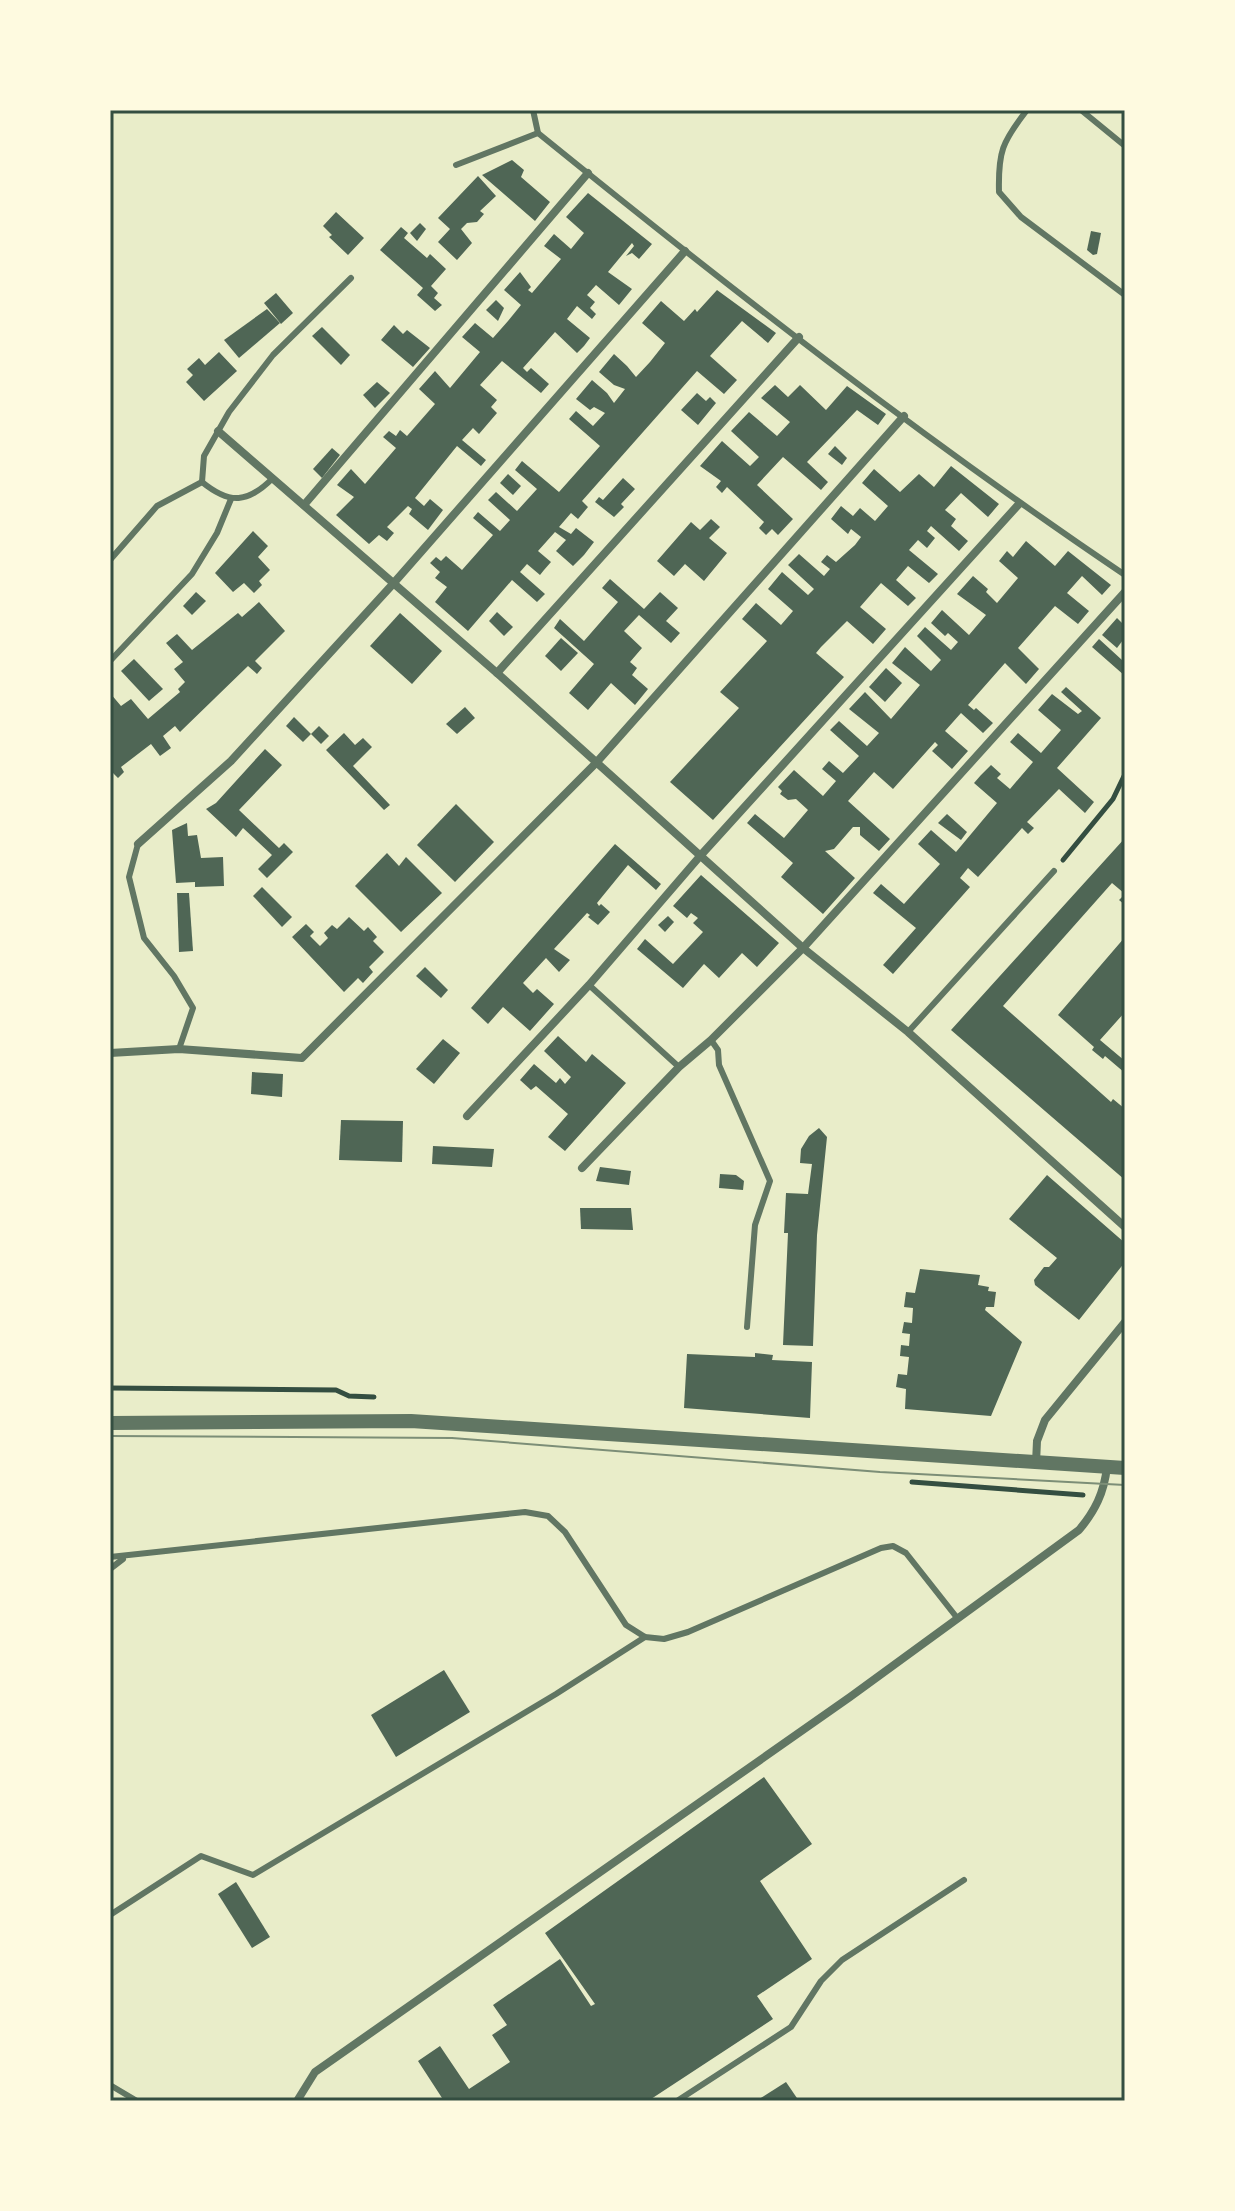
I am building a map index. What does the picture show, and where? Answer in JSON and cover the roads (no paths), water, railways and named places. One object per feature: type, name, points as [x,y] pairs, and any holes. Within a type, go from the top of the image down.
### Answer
[{"type":"street","points":[[304,505],[588,173]]},
{"type":"street","points":[[138,844],[231,761],[392,585],[685,251]]},
{"type":"street","points":[[497,673],[799,337]]},
{"type":"street","points":[[110,1053],[179,1049],[302,1058],[596,763],[904,416]]},
{"type":"street","points":[[218,431],[497,673],[803,948],[908,1032],[1125,1227]]},
{"type":"street","points":[[467,1116],[589,985],[701,855],[1019,504]]},
{"type":"street","points":[[582,1168],[679,1067],[711,1040],[803,948],[1125,592]]},
{"type":"street","points":[[1036,1463],[1037,1441],[1045,1420],[1125,1322]]},
{"type":"street","points":[[110,1423],[411,1421],[1125,1468]]},
{"type":"street","points":[[297,2101],[315,2072],[959,1620],[1079,1530],[1093,1513],[1101,1496],[1107,1467]]},
{"type":"lane","points":[[533,110],[538,133],[685,251],[1019,504],[1125,575]]},
{"type":"lane","points":[[1027,110],[1011,131],[998,160],[999,192],[1021,217],[1125,295]]},
{"type":"lane","points":[[1081,110],[1125,146]]},
{"type":"lane","points":[[456,165],[538,133]]},
{"type":"lane","points":[[202,482],[204,456],[218,431],[273,355],[351,278]]},
{"type":"lane","points":[[202,482],[216,493],[231,499],[262,489],[273,478]]},
{"type":"lane","points":[[110,560],[157,506],[202,482]]},
{"type":"lane","points":[[110,661],[192,574],[217,533],[231,499]]},
{"type":"lane","points":[[138,844],[129,877],[144,938],[174,976],[193,1008],[179,1049]]},
{"type":"lane","points":[[908,1032],[1054,871]]},
{"type":"lane","points":[[589,985],[679,1067]]},
{"type":"lane","points":[[711,1040],[718,1050],[719,1065],[770,1181],[755,1225],[747,1327]]},
{"type":"lane","points":[[110,1557],[525,1512],[548,1516],[565,1532],[626,1625],[645,1637],[664,1639],[688,1632],[881,1548],[893,1546],[906,1553],[959,1620]]},
{"type":"lane","points":[[110,1569],[124,1557]]},
{"type":"lane","points":[[110,1915],[201,1856],[253,1875],[556,1694],[645,1637]]},
{"type":"lane","points":[[677,2101],[791,2027],[821,1981],[842,1960],[964,1880]]},
{"type":"lane","points":[[110,2085],[137,2101]]},
{"type":"tram line","points":[[110,1436],[452,1438],[880,1472],[1125,1485]]}]
